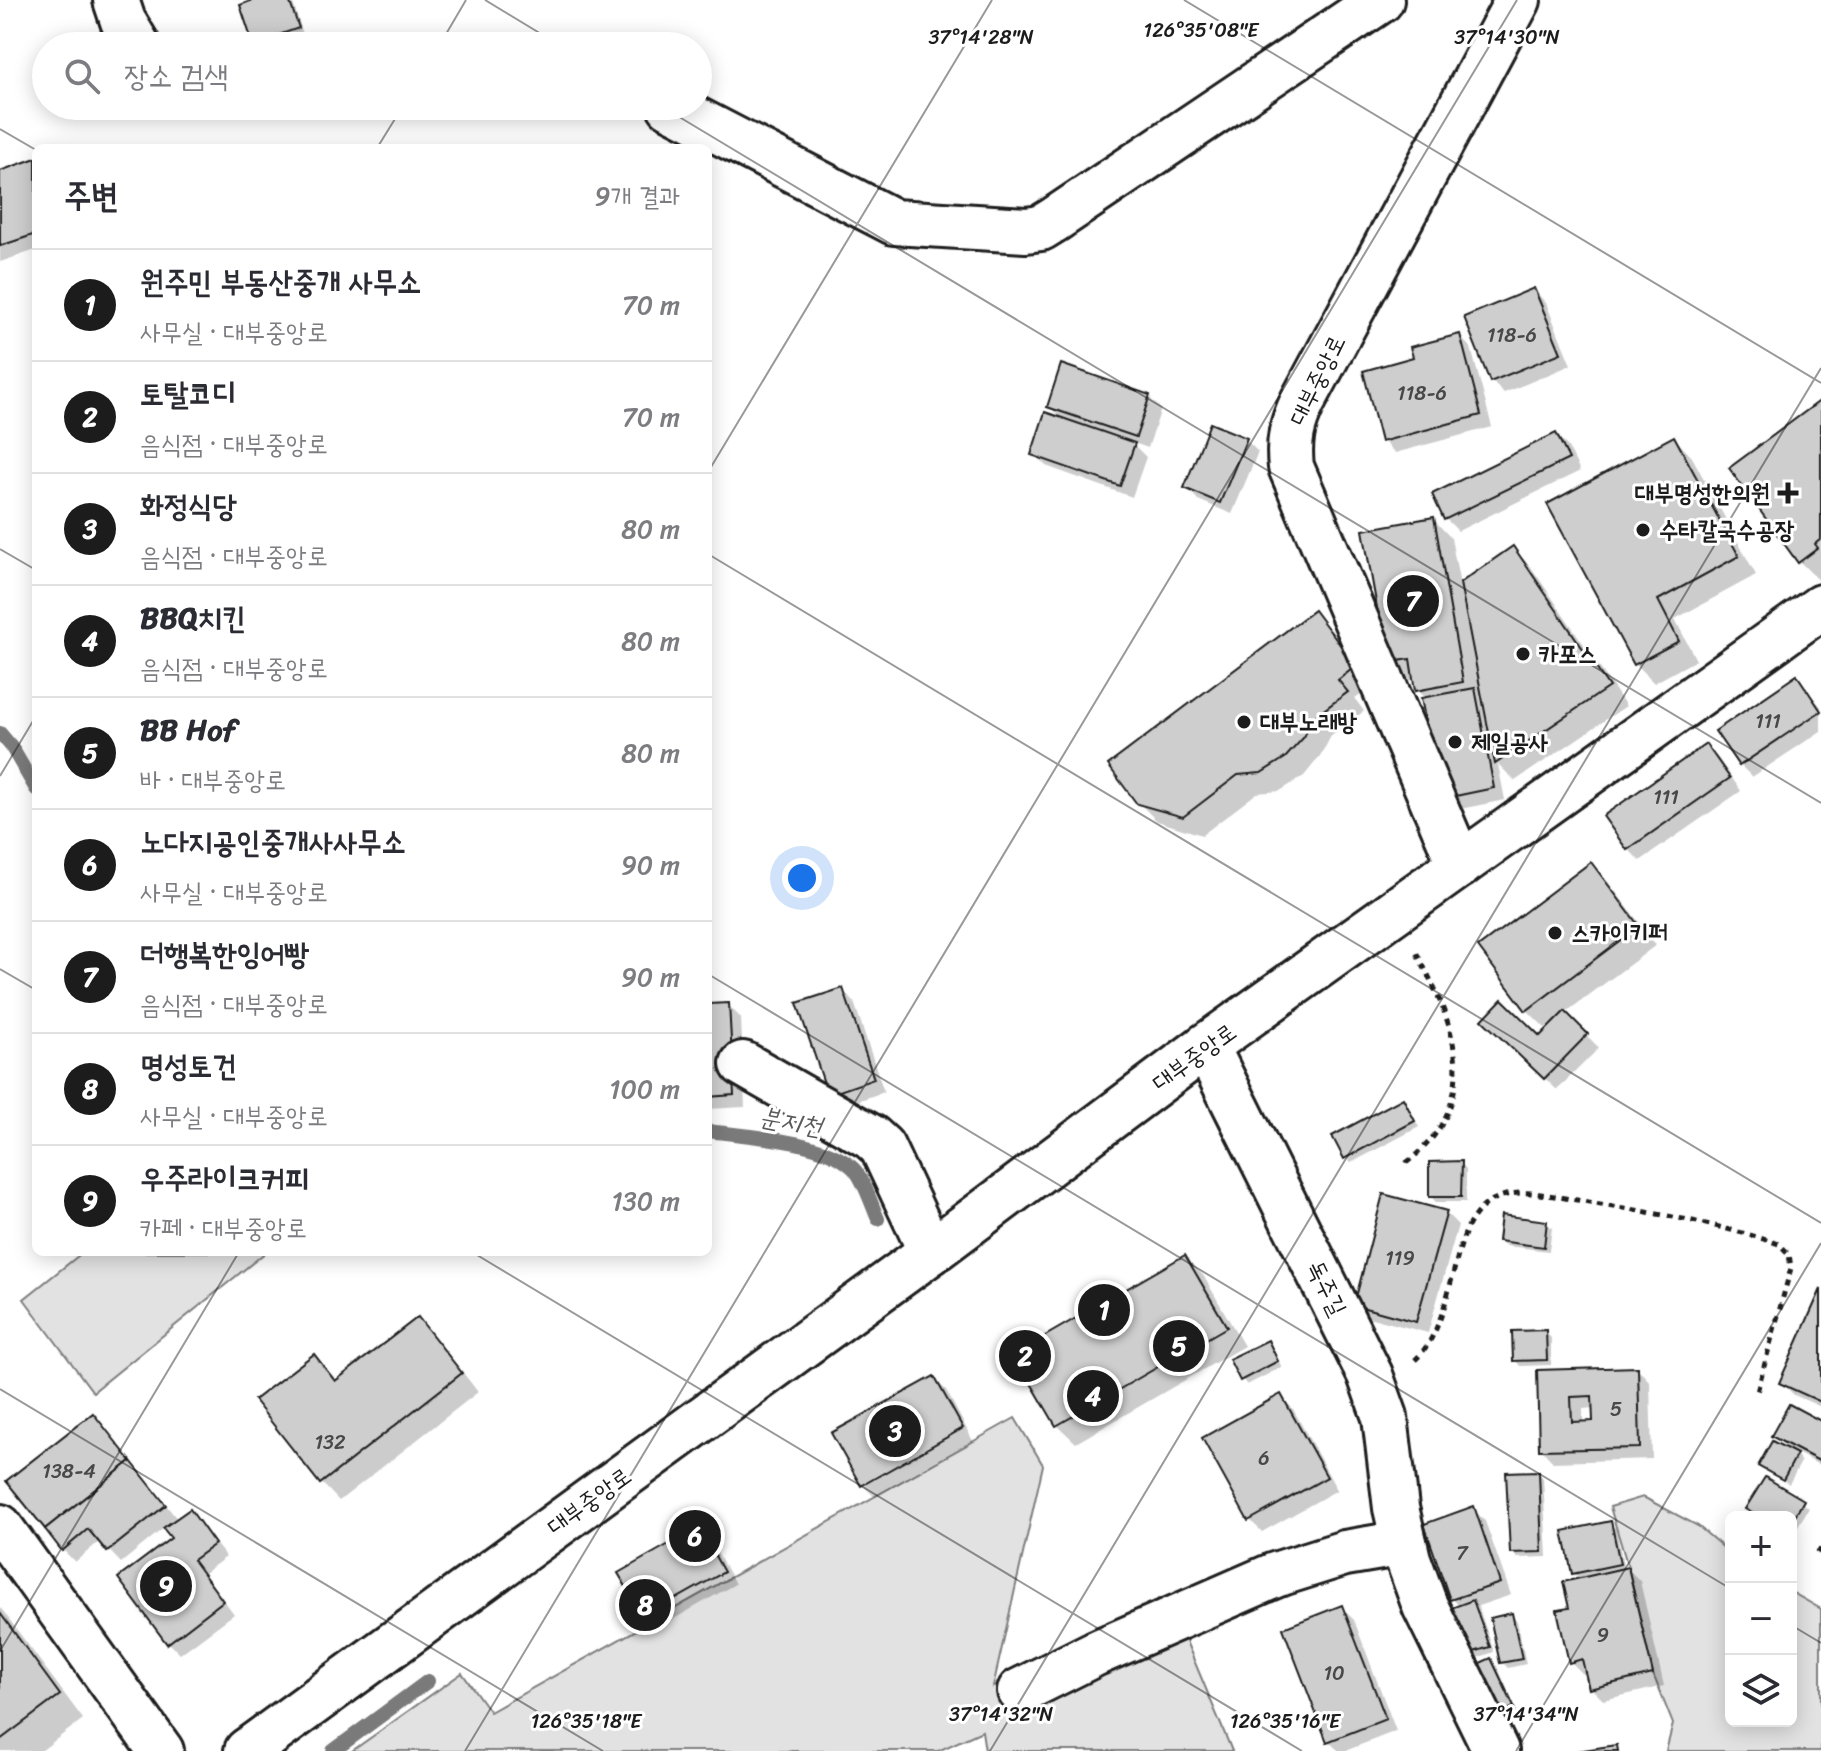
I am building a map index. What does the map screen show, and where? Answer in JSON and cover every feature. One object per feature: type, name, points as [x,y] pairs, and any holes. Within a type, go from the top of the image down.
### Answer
[{"type":"street","points":[[116,0],[130,32]]},
{"type":"street","points":[[697,120],[894,222],[1026,230],[1041,228],[1381,0]]},
{"type":"street","name":"대부중앙로","points":[[1460,865],[1291,467],[1288,445],[1303,401],[1518,0]]},
{"type":"street","name":"대부중앙로","points":[[247,1751],[931,1252],[1206,1046],[1821,607]]},
{"type":"street","name":"독주길","points":[[1206,1046],[1370,1375],[1385,1417],[1396,1508],[1404,1543],[1425,1606],[1496,1751]]},
{"type":"street","points":[[743,1064],[871,1137],[882,1147],[931,1252]]},
{"type":"street","points":[[0,1527],[161,1751]]},
{"type":"street","points":[[1020,1691],[1096,1653],[1275,1575],[1323,1558],[1404,1543]]},
{"type":"path","points":[[1394,913],[1445,1011],[1454,1039],[1454,1096],[1444,1123],[1428,1146],[1406,1163]]},
{"type":"path","points":[[1370,1375],[1392,1373],[1409,1366],[1424,1352],[1435,1332],[1466,1231],[1478,1210],[1512,1193],[1623,1208],[1779,1244],[1789,1254],[1791,1268],[1757,1392]]},
{"type":"shaded area","points":[[78,1256],[261,1256],[93,1392],[24,1299]]},
{"type":"shaded area","points":[[1015,1418],[1043,1465],[993,1687],[1183,1634],[1232,1751],[985,1751],[982,1731],[938,1751],[352,1751],[462,1673],[490,1712]]},
{"type":"shaded area","points":[[1643,1497],[1698,1526],[1725,1549],[1725,1727],[1797,1727],[1797,1595],[1821,1609],[1821,1751],[1666,1751],[1673,1724],[1653,1674],[1628,1567],[1610,1507]]},
{"type":"building","points":[[253,0],[289,0],[299,28],[288,32],[249,32],[240,5]]},
{"type":"building","points":[[32,159],[32,235],[0,246],[0,171]]},
{"type":"building","points":[[1534,288],[1561,353],[1490,382],[1464,317]]},
{"type":"building","points":[[1460,334],[1481,415],[1381,442],[1363,371],[1413,357],[1410,347]]},
{"type":"building","points":[[1061,364],[1150,395],[1136,437],[1047,407]]},
{"type":"building","points":[[1821,400],[1821,539],[1815,544],[1818,548],[1798,563],[1729,468]]},
{"type":"building","points":[[1045,412],[1135,443],[1120,486],[1031,455]]},
{"type":"building","points":[[1210,423],[1247,438],[1220,503],[1184,488]]},
{"type":"building","points":[[1556,433],[1569,459],[1444,520],[1432,494]]},
{"type":"building","name":"수타칼국수공장","points":[[1674,436],[1739,556],[1658,600],[1679,641],[1634,665],[1547,504]]},
{"type":"building","points":[[1434,517],[1463,682],[1415,691],[1410,659],[1387,663],[1363,530]]},
{"type":"building","points":[[1513,546],[1609,687],[1495,764],[1460,583]]},
{"type":"building","points":[[1314,610],[1356,666],[1338,680],[1348,692],[1313,718],[1304,737],[1285,758],[1261,773],[1238,775],[1183,817],[1137,804],[1108,765]]},
{"type":"building","points":[[1797,675],[1821,711],[1739,766],[1715,731]]},
{"type":"building","points":[[1475,688],[1494,788],[1441,799],[1421,698]]},
{"type":"building","points":[[1706,744],[1730,778],[1627,850],[1603,816]]},
{"type":"building","points":[[1591,862],[1639,926],[1526,1011],[1478,947]]},
{"type":"building","points":[[843,988],[874,1079],[828,1095],[797,1003]]},
{"type":"building","points":[[1502,999],[1540,1036],[1565,1011],[1588,1034],[1544,1079],[1482,1020]]},
{"type":"building","points":[[729,1003],[734,1095],[712,1097],[712,1004]]},
{"type":"building","points":[[1403,1098],[1415,1121],[1344,1159],[1332,1136]]},
{"type":"building","points":[[1462,1161],[1461,1197],[1429,1197],[1429,1162]]},
{"type":"building","points":[[1383,1194],[1447,1211],[1416,1322],[1354,1305]]},
{"type":"building","points":[[1501,1215],[1547,1221],[1544,1247],[1498,1241]]},
{"type":"building","points":[[1185,1255],[1227,1327],[1056,1426],[1014,1354]]},
{"type":"building","points":[[1821,1289],[1821,1402],[1779,1383]]},
{"type":"building","points":[[418,1317],[462,1373],[320,1484],[254,1400],[314,1354],[335,1381]]},
{"type":"building","points":[[1546,1330],[1547,1360],[1513,1361],[1512,1331]]},
{"type":"building","points":[[1268,1340],[1278,1361],[1240,1381],[1229,1359]]},
{"type":"building","points":[[1638,1367],[1640,1448],[1539,1450],[1537,1370]],"holes":[[[1592,1396],[1593,1421],[1572,1422],[1571,1397]]]},
{"type":"building","points":[[934,1376],[963,1428],[861,1486],[831,1433]]},
{"type":"building","points":[[1281,1394],[1327,1477],[1248,1521],[1202,1438]]},
{"type":"building","points":[[1789,1404],[1821,1421],[1821,1462],[1771,1436]]},
{"type":"building","points":[[93,1413],[131,1461],[45,1529],[6,1481]]},
{"type":"building","points":[[1772,1441],[1797,1454],[1783,1480],[1758,1466]]},
{"type":"building","points":[[131,1461],[166,1505],[107,1552],[88,1529],[62,1551],[45,1529]]},
{"type":"building","points":[[1539,1471],[1542,1552],[1510,1553],[1506,1472]]},
{"type":"building","points":[[1765,1477],[1804,1500],[1797,1512],[1745,1509]]},
{"type":"building","points":[[1474,1506],[1500,1583],[1450,1600],[1424,1524]]},
{"type":"building","points":[[190,1509],[215,1544],[193,1560],[223,1601],[167,1644],[118,1578],[171,1538],[163,1528]]},
{"type":"building","points":[[1611,1521],[1620,1564],[1572,1574],[1563,1531]]},
{"type":"building","points":[[699,1527],[724,1572],[644,1617],[618,1573]]},
{"type":"building","points":[[1628,1567],[1653,1674],[1589,1689],[1582,1659],[1569,1663],[1557,1610],[1569,1608],[1563,1582]]},
{"type":"building","points":[[1473,1600],[1490,1647],[1467,1654],[1451,1608]]},
{"type":"building","points":[[1342,1605],[1386,1719],[1327,1742],[1283,1628]]},
{"type":"building","points":[[0,1613],[60,1695],[0,1740]]},
{"type":"building","points":[[1512,1613],[1522,1659],[1500,1663],[1490,1618]]},
{"type":"building","points":[[1491,1658],[1514,1707],[1493,1717],[1471,1667]]},
{"type":"building","points":[[1617,1745],[1618,1751],[1577,1751]]},
{"type":"waterway","name":"분지천","points":[[0,733],[32,782]]},
{"type":"waterway","name":"분지천","points":[[712,1132],[805,1145],[840,1159],[853,1168],[860,1178],[878,1219]]},
{"type":"waterway","name":"분지천","points":[[333,1751],[428,1681]]},
{"type":"place","name":"대부명성한의원","points":[[1788,493]]},
{"type":"place","name":"수타칼국수공장","points":[[1643,530]]},
{"type":"place","name":"더행복한잉어빵","points":[[1413,601]]},
{"type":"place","name":"카포스","points":[[1523,654]]},
{"type":"place","name":"대부노래방","points":[[1244,722]]},
{"type":"place","name":"제일공사","points":[[1455,742]]},
{"type":"place","name":"스카이키퍼","points":[[1555,933]]},
{"type":"place","name":"원주민 부동산중개 사무소","points":[[1104,1310]]},
{"type":"place","name":"BB Hof","points":[[1179,1346]]},
{"type":"place","name":"토탈코디","points":[[1025,1356]]},
{"type":"place","name":"BBQ치킨","points":[[1093,1396]]},
{"type":"place","name":"화정식당","points":[[895,1431]]},
{"type":"place","name":"노다지공인중개사사무소","points":[[695,1536]]},
{"type":"place","name":"우주라이크커피","points":[[166,1586]]},
{"type":"place","name":"명성토건","points":[[645,1605]]}]
